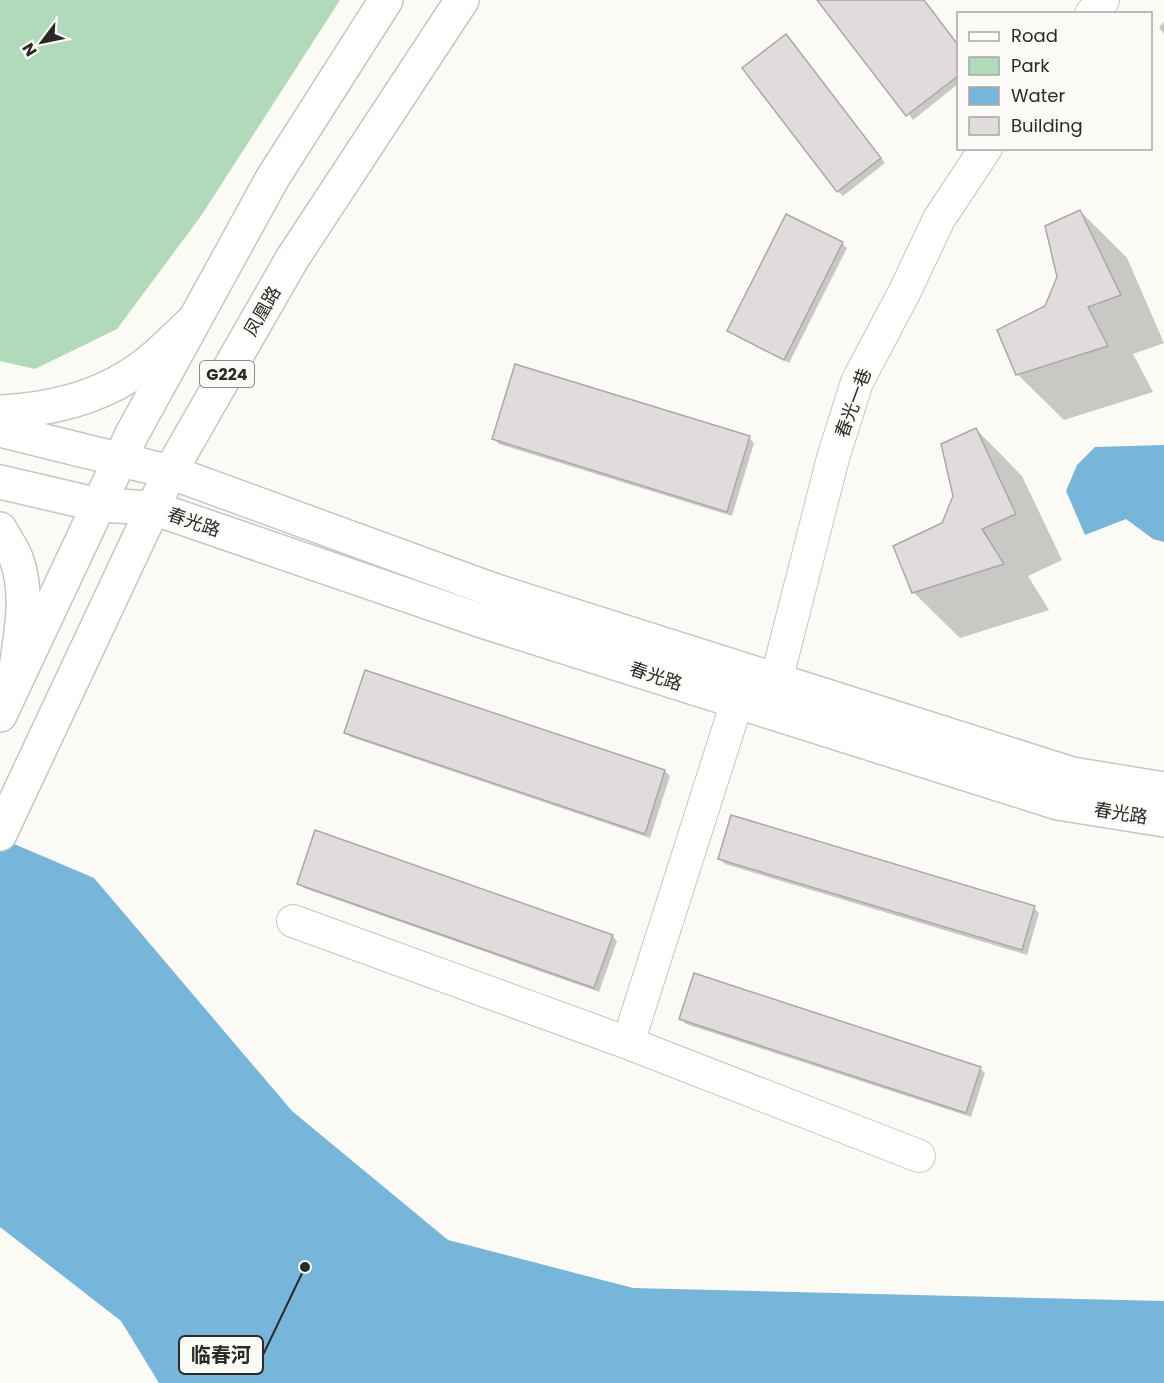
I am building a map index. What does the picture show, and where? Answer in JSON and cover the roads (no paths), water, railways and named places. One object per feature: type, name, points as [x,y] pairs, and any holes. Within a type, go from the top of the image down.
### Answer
[{"type":"main road","name":"G224","points":[[7,701],[119,461],[195,318],[272,179],[386,0]]},
{"type":"main road","name":"凤凰路","points":[[0,834],[170,472],[292,259],[462,0]]},
{"type":"main road","points":[[0,412],[40,410],[129,376],[163,350],[195,318]]},
{"type":"main road","name":"春光路","points":[[0,430],[170,472],[492,590],[1072,774],[1164,789]]},
{"type":"main road","name":"春光路","points":[[0,482],[99,505],[153,508],[479,620],[1058,803],[1164,820]]},
{"type":"main road","points":[[0,530],[16,559],[22,593],[21,630],[7,701]]},
{"type":"street","points":[[1093,12],[1103,0]]},
{"type":"street","name":"春光一巷","points":[[776,681],[824,491],[857,382],[905,291],[939,219],[985,150]]},
{"type":"street","points":[[628,1043],[737,702]]},
{"type":"street","points":[[293,921],[628,1043],[918,1156]]},
{"type":"water","points":[[1164,445],[1164,542],[1153,539],[1126,519],[1085,535],[1066,491],[1077,465],[1095,447]]},
{"type":"water","points":[[0,838],[94,878],[292,1111],[448,1240],[633,1288],[1164,1301],[1164,1383],[159,1383],[121,1321],[0,1227]]},
{"type":"place","name":"临春河","points":[[305,1267]]}]
